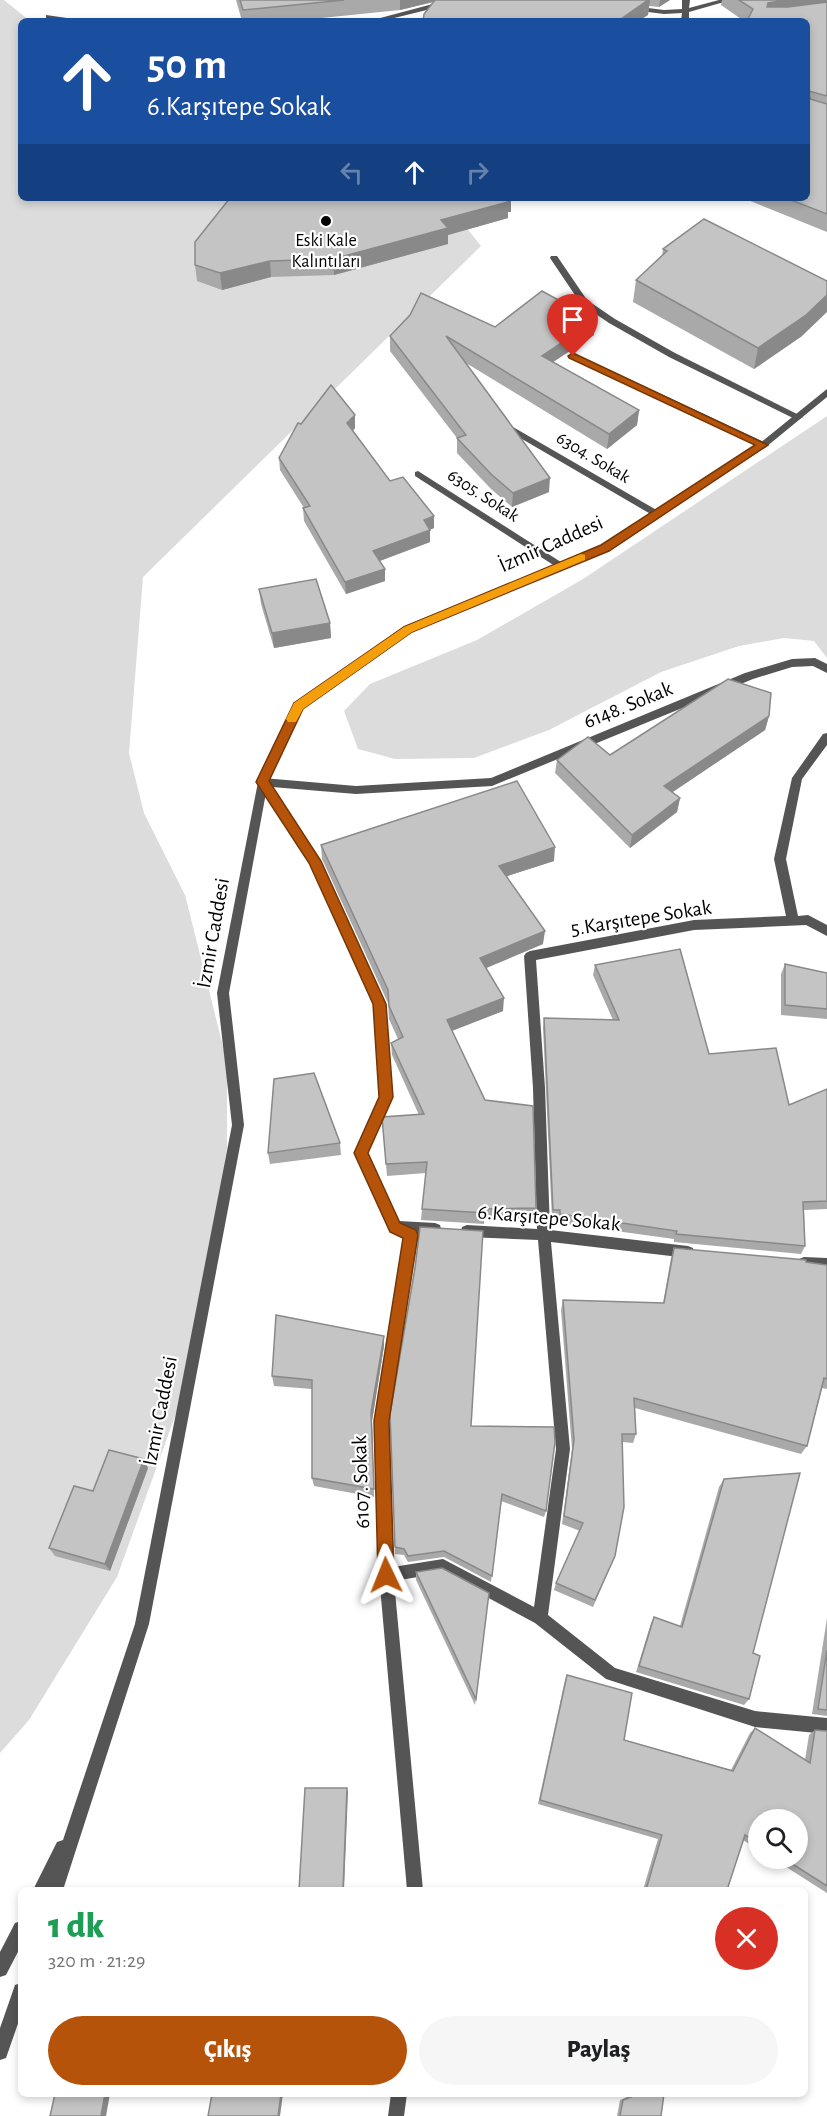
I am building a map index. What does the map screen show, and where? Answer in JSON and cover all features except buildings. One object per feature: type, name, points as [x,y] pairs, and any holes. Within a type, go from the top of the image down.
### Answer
[{"type":"street","points":[[685,18],[686,0]]},
{"type":"street","points":[[625,7],[664,12],[686,11],[727,0]]},
{"type":"street","points":[[385,18],[454,1]]},
{"type":"street","points":[[48,17],[54,18]]},
{"type":"street","points":[[554,258],[584,302],[612,321],[672,355],[798,417]]},
{"type":"street","points":[[573,356],[763,445]]},
{"type":"street","name":"İzmir Caddesi","points":[[56,1887],[142,1624],[238,1125],[223,993],[262,782],[298,706],[408,629],[605,548],[763,445],[827,392]]},
{"type":"street","name":"6304. Sokak","points":[[513,430],[657,514]]},
{"type":"street","name":"6305. Sokak","points":[[418,474],[561,566]]},
{"type":"street","name":"6148. Sokak","points":[[262,782],[356,790],[492,782],[749,676],[792,663],[815,662],[827,669]]},
{"type":"street","points":[[793,921],[780,859],[797,778],[827,737]]},
{"type":"street","points":[[262,782],[315,861],[380,1004],[386,1097],[361,1153],[395,1227]]},
{"type":"street","name":"5.Karşıtepe Sokak","points":[[544,1235],[539,1088],[530,956],[694,925],[808,920],[827,931]]},
{"type":"street","name":"6.Karşıtepe Sokak","points":[[395,1227],[544,1235],[704,1254]]},
{"type":"street","name":"6107. Sokak","points":[[395,1227],[411,1235],[381,1421],[386,1575],[415,1887]]},
{"type":"street","points":[[540,1618],[563,1449],[544,1235]]},
{"type":"street","points":[[795,1262],[827,1264]]},
{"type":"street","points":[[386,1575],[443,1566],[540,1618],[611,1674],[755,1719],[827,1726]]},
{"type":"street","name":"İzmir Caddesi","points":[[43,1887],[82,1812]]},
{"type":"street","points":[[0,1969],[18,1935]]},
{"type":"street","points":[[0,2052],[18,2000]]},
{"type":"street","points":[[396,2116],[399,2097]]},
{"type":"shaded area","points":[[0,0],[4,0],[26,18],[18,18],[18,201],[445,201],[481,246],[143,577],[129,753],[144,813],[185,895],[227,1062],[227,1148],[183,1394],[117,1577],[29,1720],[0,1753]]},
{"type":"shaded area","points":[[827,416],[827,658],[814,641],[784,638],[739,646],[661,672],[549,730],[474,758],[395,759],[358,749],[344,711],[370,684],[477,640],[583,579]]},
{"type":"slow traffic","points":[[292,719],[298,706],[408,629],[581,558]]},
{"type":"place","name":"Eski Kale Kalıntıları","points":[[326,221]]},
{"type":"route","points":[[386,1575],[381,1421],[411,1235],[395,1227],[361,1153],[386,1097],[380,1004],[315,861],[262,782],[298,706],[408,629],[605,548],[763,445],[573,356]]}]
